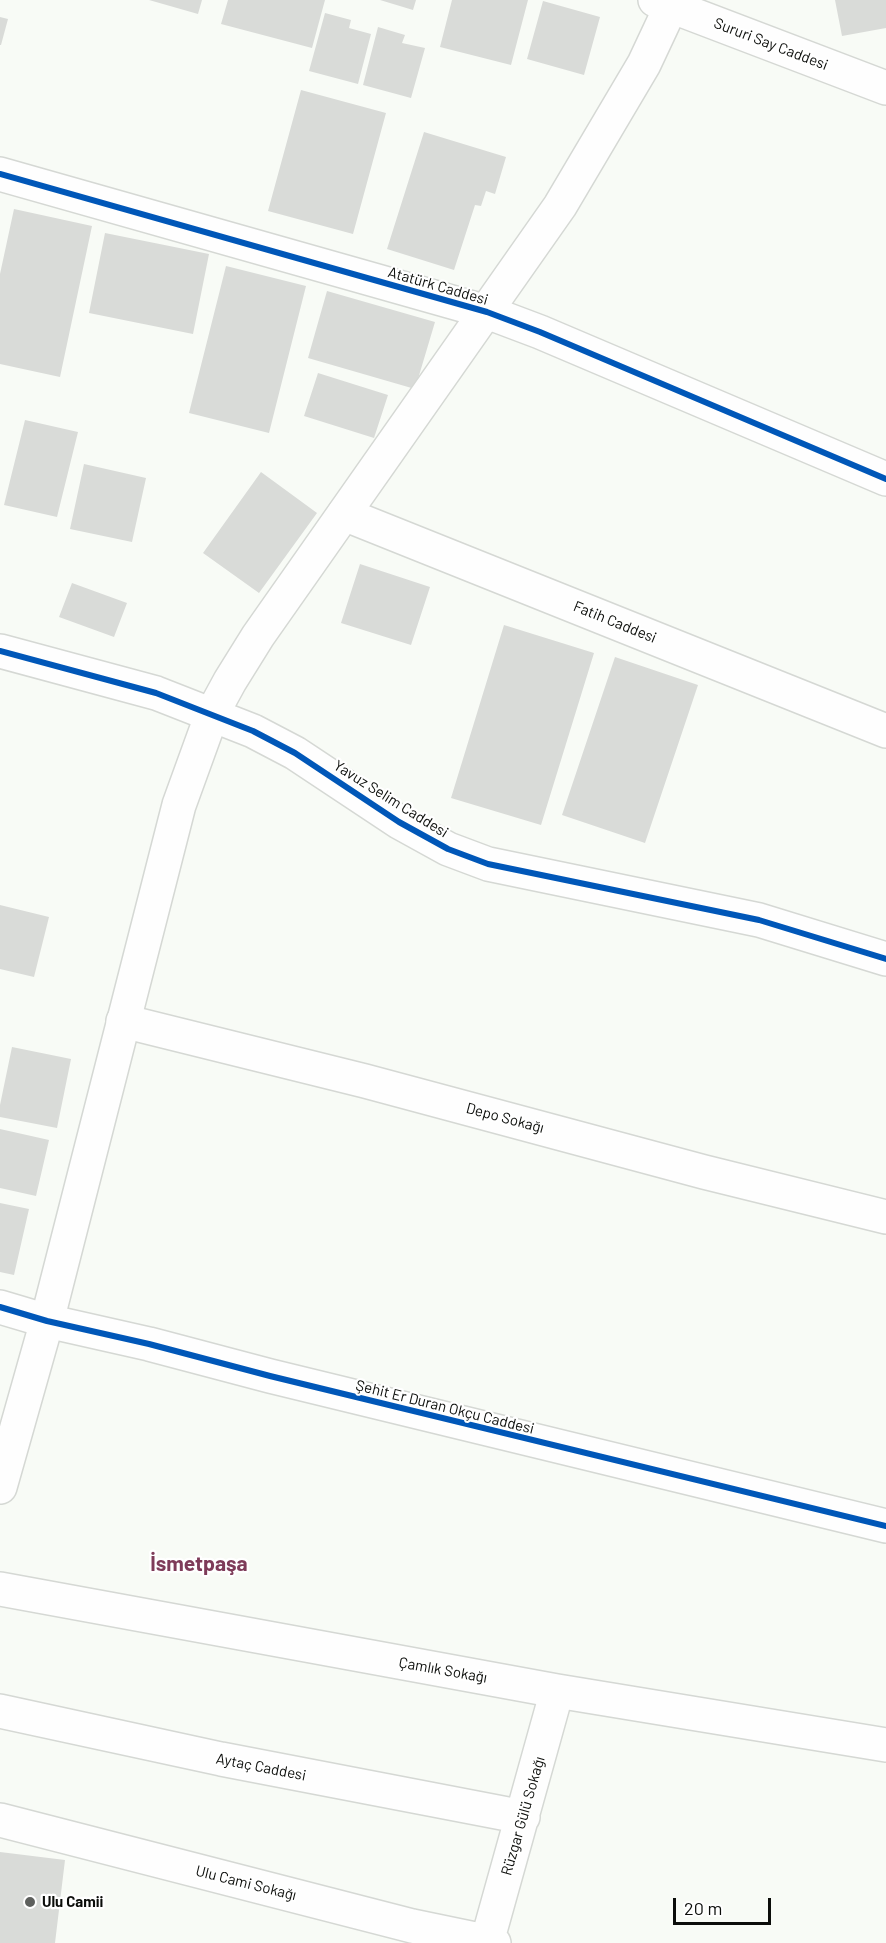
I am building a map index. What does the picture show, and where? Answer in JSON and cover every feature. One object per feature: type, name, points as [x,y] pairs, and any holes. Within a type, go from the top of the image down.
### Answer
[{"type":"street","name":"Sururi Say Caddesi","points":[[667,2],[886,88]]},
{"type":"street","points":[[0,1487],[46,1321],[179,805],[212,714],[258,636],[487,312],[566,196],[644,64],[667,2]]},
{"type":"street","name":"Atatürk Caddesi","points":[[0,174],[487,312],[540,332],[886,479]]},
{"type":"street","name":"Fatih Caddesi","points":[[344,514],[886,730]]},
{"type":"street","name":"Yavuz Selim Caddesi","points":[[0,651],[156,693],[253,731],[295,753],[399,822],[448,849],[488,864],[759,920],[886,959]]},
{"type":"street","name":"Depo Sokağı","points":[[123,1021],[365,1081],[704,1172],[886,1217]]},
{"type":"street","name":"Şehit Er Duran Okçu Caddesi","points":[[0,1307],[46,1321],[886,1526]]},
{"type":"street","name":"Çamlık Sokağı","points":[[0,1589],[557,1691],[886,1745]]},
{"type":"street","name":"Rüzgar Gülü Sokağı","points":[[490,1942],[557,1691]]},
{"type":"street","name":"Aytaç Caddesi","points":[[0,1711],[220,1759],[523,1817]]},
{"type":"street","name":"Ulu Cami Sokağı","points":[[0,1820],[412,1926],[490,1942]]},
{"type":"building","points":[[149,0],[202,0],[198,14]]},
{"type":"building","points":[[228,0],[325,0],[312,48],[221,24]]},
{"type":"building","points":[[380,0],[416,0],[413,10]]},
{"type":"building","points":[[452,0],[528,0],[511,65],[440,47]]},
{"type":"building","points":[[835,0],[886,0],[886,28],[842,36]]},
{"type":"building","points":[[543,1],[600,17],[584,75],[527,59]]},
{"type":"building","points":[[325,13],[351,20],[349,28],[371,34],[358,84],[309,71]]},
{"type":"building","points":[[0,17],[8,19],[1,45],[0,45]]},
{"type":"building","points":[[378,27],[405,35],[402,43],[425,48],[411,98],[363,85]]},
{"type":"building","points":[[301,90],[386,113],[353,234],[268,211]]},
{"type":"building","points":[[424,132],[506,157],[495,194],[486,191],[481,206],[475,205],[454,270],[387,249]]},
{"type":"building","points":[[14,209],[92,226],[60,377],[0,364],[0,274]]},
{"type":"building","points":[[105,233],[209,254],[193,334],[89,313]]},
{"type":"building","points":[[226,266],[306,286],[269,433],[189,413]]},
{"type":"building","points":[[327,291],[435,322],[415,389],[308,358]]},
{"type":"building","points":[[318,373],[388,395],[374,438],[304,416]]},
{"type":"building","points":[[25,420],[78,432],[57,517],[4,505]]},
{"type":"building","points":[[84,464],[146,478],[132,542],[70,529]]},
{"type":"building","points":[[261,472],[317,513],[259,593],[203,553]]},
{"type":"building","points":[[360,564],[430,587],[411,645],[341,623]]},
{"type":"building","points":[[72,583],[127,603],[114,637],[59,617]]},
{"type":"building","points":[[504,625],[594,653],[541,825],[451,798]]},
{"type":"building","points":[[615,657],[698,685],[645,843],[562,815]]},
{"type":"building","points":[[0,905],[49,917],[34,977],[0,969]]},
{"type":"building","points":[[12,1047],[71,1059],[57,1128],[0,1117],[0,1105]]},
{"type":"building","points":[[0,1129],[49,1140],[36,1196],[0,1188]]},
{"type":"building","points":[[0,1203],[29,1209],[14,1275],[0,1272]]},
{"type":"building","name":"Ulu Camii","points":[[0,1852],[65,1860],[55,1943],[0,1943]]},
{"type":"cycle path","points":[[0,174],[487,312],[540,332],[886,479]]},
{"type":"cycle path","points":[[0,651],[156,693],[253,731],[295,753],[399,822],[448,849],[488,864],[759,920],[886,959]]},
{"type":"cycle path","points":[[0,1307],[47,1321],[149,1344],[270,1376],[886,1526]]},
{"type":"place","name":"Ulu Camii","points":[[30,1902]]},
{"type":"district","name":"İsmetpaşa","points":[[199,1564]]}]
